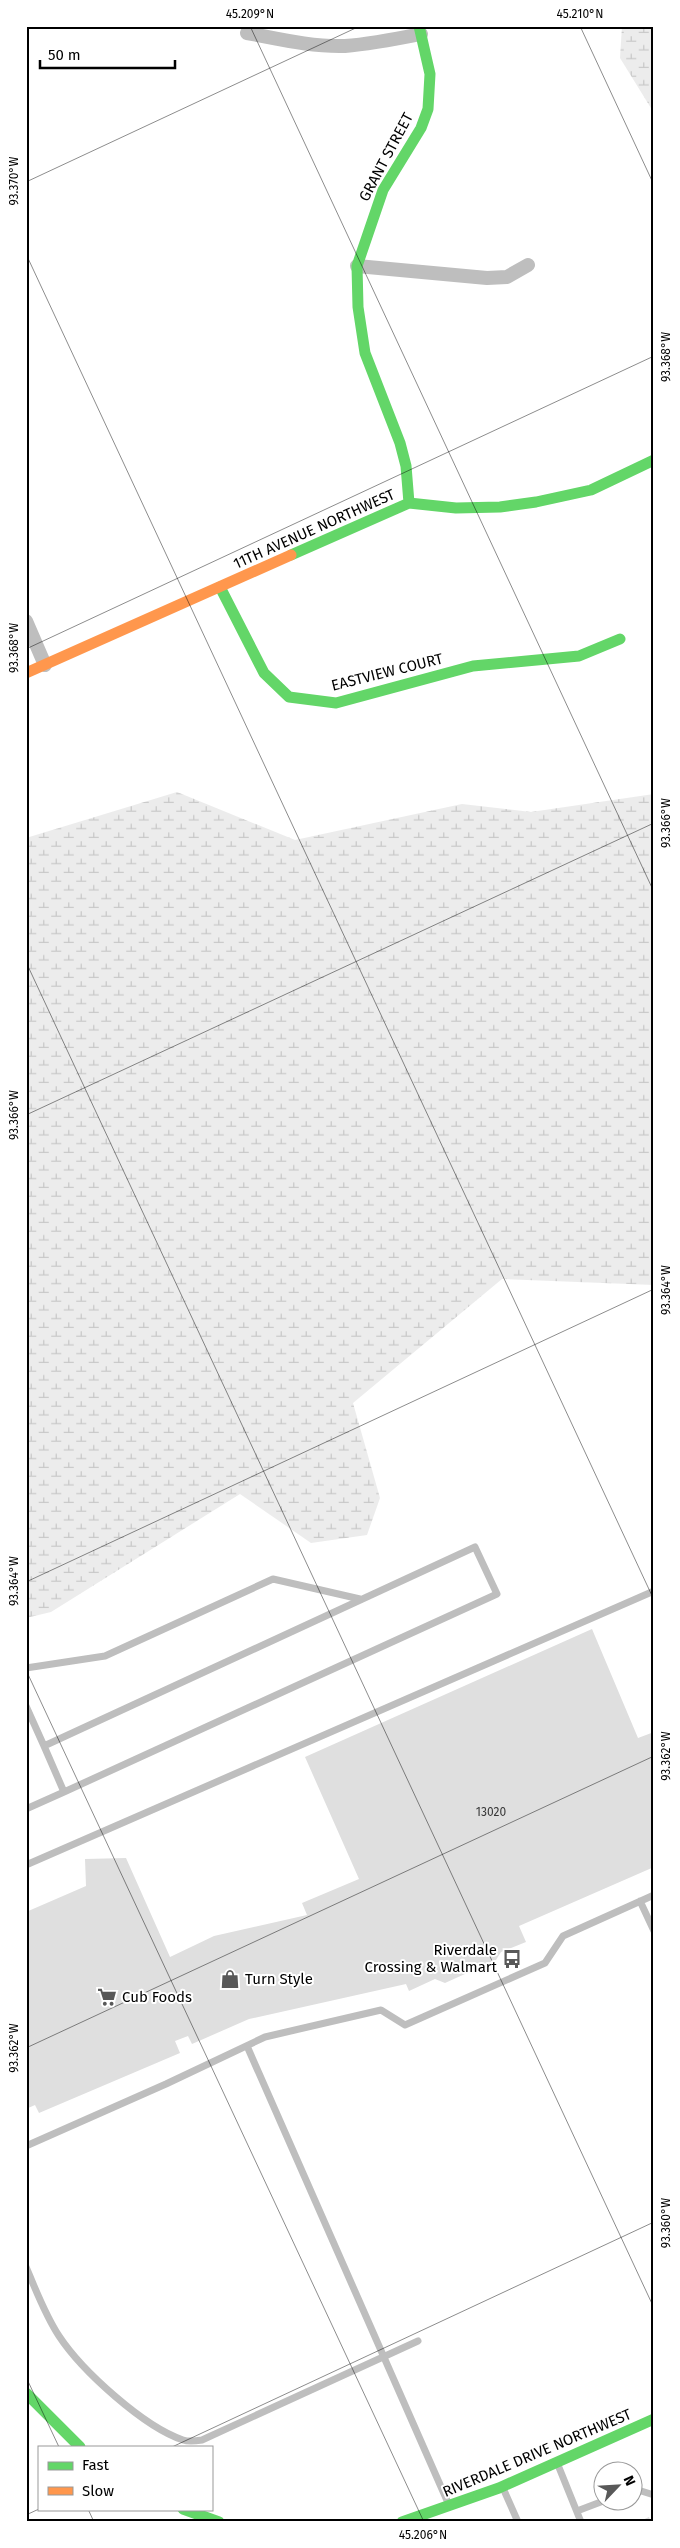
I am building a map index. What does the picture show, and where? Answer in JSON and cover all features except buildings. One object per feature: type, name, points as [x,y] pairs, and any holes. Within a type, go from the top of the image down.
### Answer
[{"type":"street","points":[[247,33],[307,44],[344,46],[375,43],[420,30]]},
{"type":"street","name":"GRANT STREET","points":[[409,503],[406,466],[400,443],[365,353],[358,308],[358,266],[366,231],[383,190],[421,128],[428,109],[430,74],[420,30]]},
{"type":"street","points":[[358,266],[487,278],[508,276],[528,265]]},
{"type":"street","name":"11TH AVENUE NORTHWEST","points":[[26,673],[409,503],[456,508],[500,508],[536,502],[591,490],[654,460]]},
{"type":"street","name":"EASTVIEW COURT","points":[[220,587],[264,673],[289,697],[336,703],[473,666],[579,656],[620,639]]},
{"type":"street","points":[[26,621],[45,665]]},
{"type":"street","points":[[26,2393],[79,2446]]},
{"type":"street","name":"RIVERDALE DRIVE NORTHWEST","points":[[402,2522],[450,2508],[503,2487],[654,2419]]},
{"type":"street","points":[[186,2510],[219,2522]]},
{"type":"lane","points":[[26,1809],[497,1594],[476,1547],[44,1746]]},
{"type":"lane","points":[[26,1668],[105,1656],[273,1579],[360,1600]]},
{"type":"lane","points":[[26,1865],[654,1591]]},
{"type":"lane","points":[[26,1706],[64,1792]]},
{"type":"lane","points":[[26,2146],[247,2046],[265,2036],[381,2010],[405,2026],[545,1963],[563,1936],[654,1895]]},
{"type":"lane","points":[[640,1901],[654,1931]]},
{"type":"lane","points":[[247,2046],[450,2508]]},
{"type":"lane","points":[[26,2267],[51,2324],[78,2359],[108,2390],[139,2414],[166,2433],[186,2441],[202,2440],[418,2341]]},
{"type":"lane","points":[[557,2462],[581,2522]]},
{"type":"lane","points":[[503,2487],[518,2522]]},
{"type":"lane","points":[[577,2511],[592,2505]]},
{"type":"green space","points":[[622,26],[654,26],[654,113],[620,58]]},
{"type":"green space","points":[[177,792],[295,840],[462,804],[531,812],[654,794],[654,1285],[502,1279],[353,1403],[380,1498],[367,1535],[311,1543],[240,1494],[51,1612],[26,1618],[26,838]]},
{"type":"traffic: fast","points":[[409,503],[406,466],[400,443],[365,353],[358,307],[357,266],[383,190],[421,128],[428,109],[430,74],[419,26]]},
{"type":"traffic: fast","points":[[291,555],[409,503],[456,508],[500,507],[536,502],[591,490],[654,460]]},
{"type":"traffic: fast","points":[[220,587],[264,673],[289,697],[336,703],[473,666],[579,656],[620,639]]},
{"type":"traffic: fast","points":[[26,2393],[79,2446]]},
{"type":"traffic: fast","points":[[402,2522],[499,2488],[654,2419]]},
{"type":"traffic: fast","points":[[186,2510],[219,2522]]},
{"type":"traffic: slow","points":[[26,673],[291,555]]},
{"type":"place","name":"Riverdale Crossing & Walmart","points":[[512,1959]]},
{"type":"place","name":"Turn Style","points":[[230,1979]]},
{"type":"place","name":"Cub Foods","points":[[107,1997]]}]
